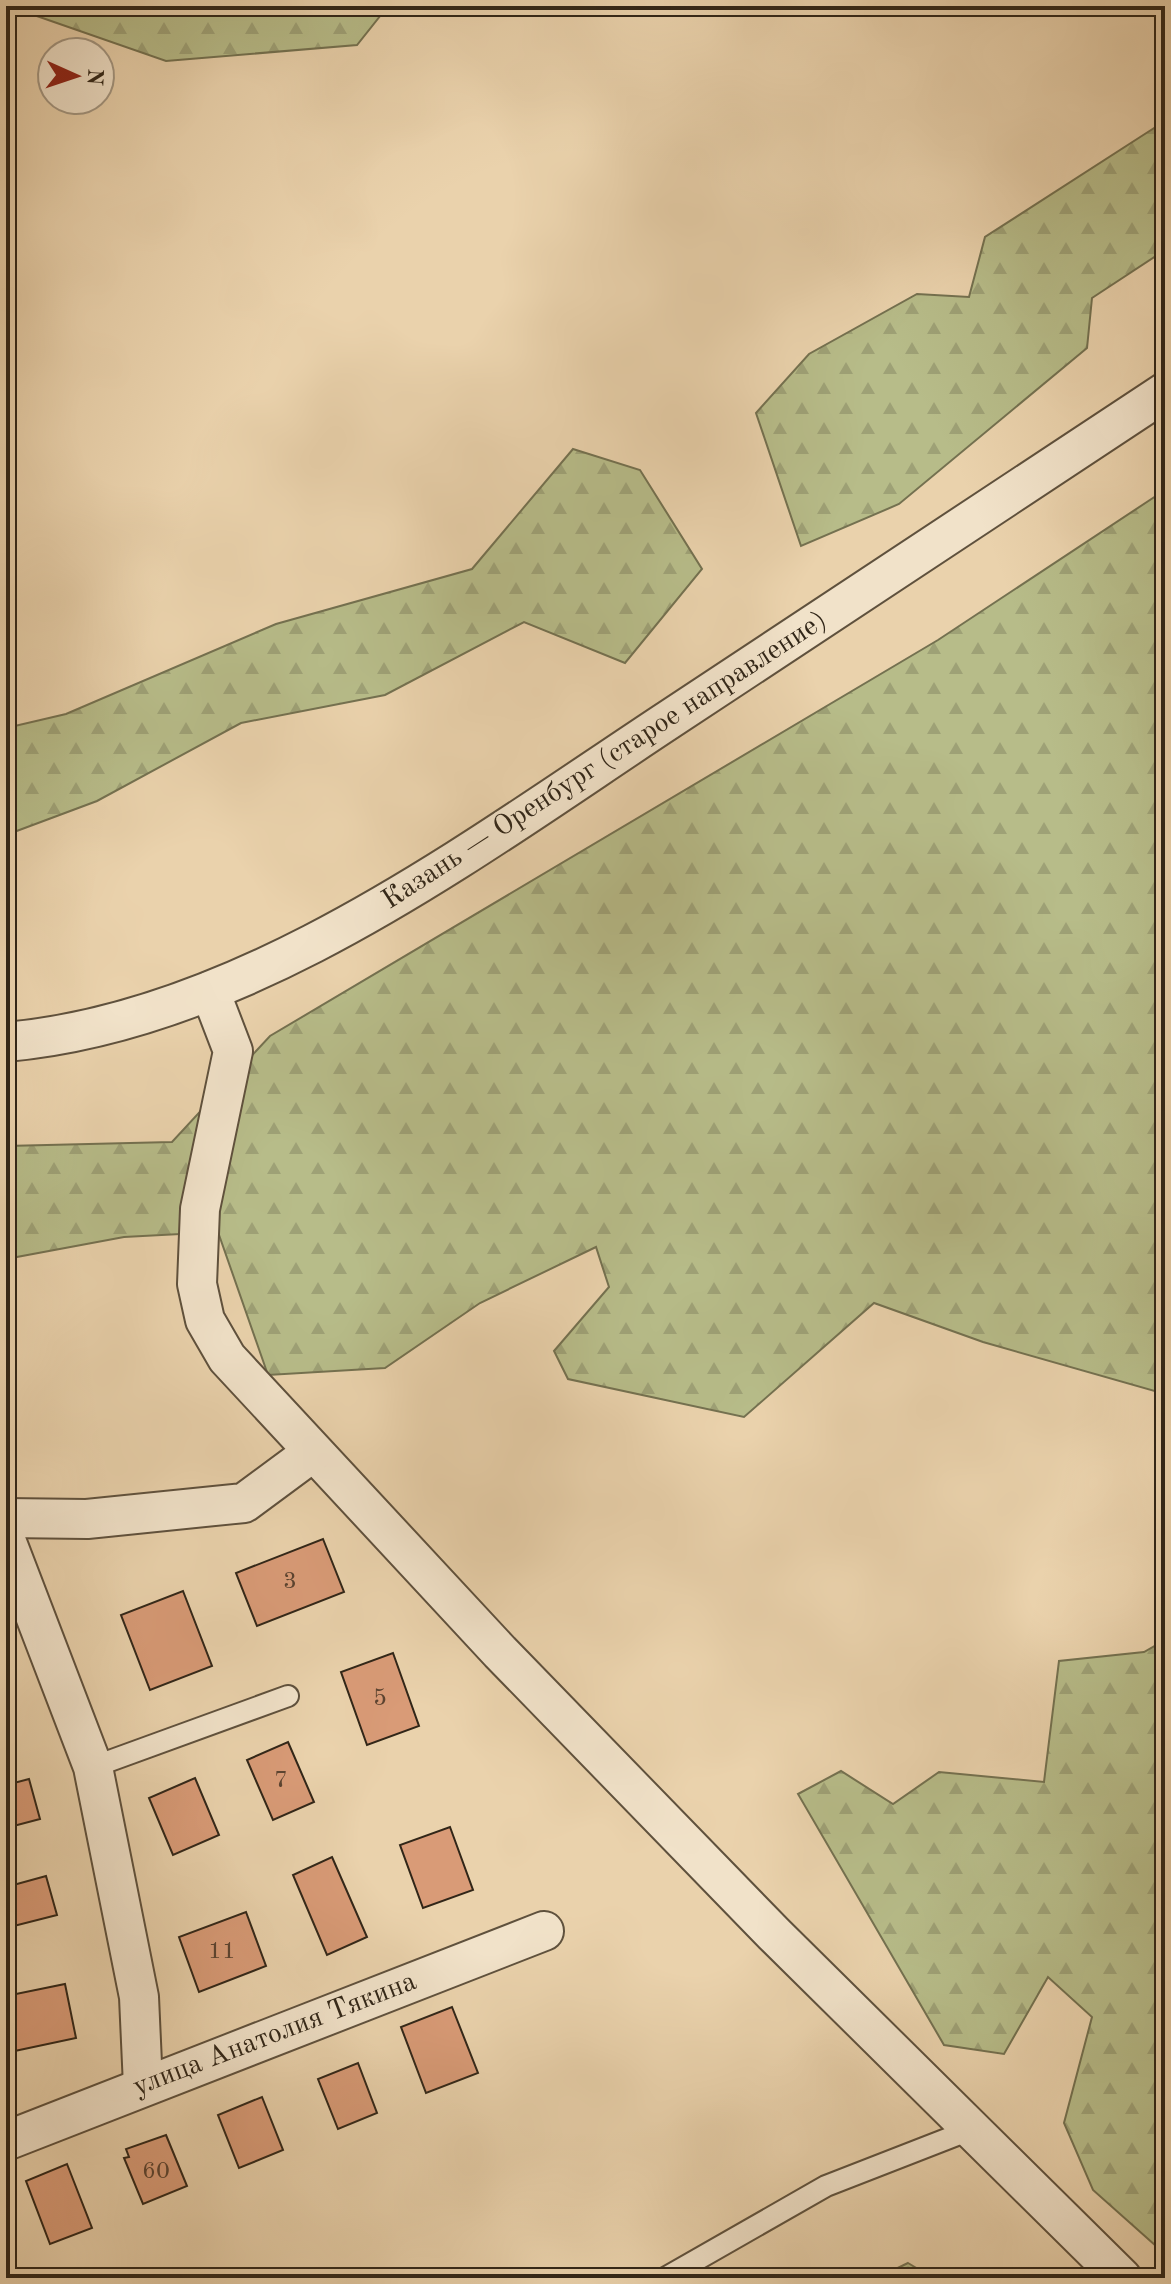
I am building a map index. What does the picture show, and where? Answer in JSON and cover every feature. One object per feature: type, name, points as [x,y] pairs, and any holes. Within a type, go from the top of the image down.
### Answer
[{"type":"street","name":"Казань — Оренбург (старое направление)","points":[[6,1042],[63,1037],[210,991],[384,907],[1165,392]]},
{"type":"street","points":[[210,991],[233,1051],[200,1209],[197,1284],[205,1320],[227,1358],[500,1652],[774,1934],[975,2128],[1122,2278]]},
{"type":"street","points":[[6,1518],[87,1519],[244,1503],[313,1452]]},
{"type":"street","points":[[6,1540],[93,1767],[139,1997],[143,2086]]},
{"type":"street","name":"улица Анатолия Тякина","points":[[6,2141],[544,1931]]},
{"type":"lane","points":[[93,1767],[288,1696]]},
{"type":"lane","points":[[665,2278],[826,2186],[975,2128]]},
{"type":"green space","points":[[8,6],[388,6],[357,45],[166,61],[116,44],[116,36],[94,36]]},
{"type":"green space","points":[[1165,121],[1165,250],[1092,298],[1087,348],[899,504],[801,546],[756,413],[809,354],[917,294],[969,297],[985,237]]},
{"type":"green space","points":[[573,449],[640,470],[702,569],[625,663],[524,622],[385,695],[241,723],[97,801],[6,835],[6,728],[66,714],[276,624],[472,569]]},
{"type":"green space","points":[[1165,490],[1165,1394],[983,1342],[874,1303],[744,1417],[568,1379],[554,1351],[609,1287],[596,1247],[480,1303],[385,1368],[268,1375],[218,1232],[124,1237],[6,1259],[6,1146],[172,1142],[270,1036],[938,640]]},
{"type":"green space","points":[[1165,1640],[1165,2254],[1093,2190],[1064,2123],[1092,2017],[1048,1977],[1004,2054],[944,2045],[798,1794],[841,1771],[893,1804],[939,1772],[1044,1782],[1059,1661],[1144,1652]]},
{"type":"green space","points":[[908,2263],[933,2278],[877,2278]]},
{"type":"building","points":[[323,1539],[344,1592],[257,1626],[236,1573]]},
{"type":"building","points":[[183,1591],[212,1666],[150,1690],[121,1615]]},
{"type":"building","points":[[393,1653],[419,1726],[367,1745],[341,1672]]},
{"type":"building","points":[[288,1742],[314,1802],[273,1820],[247,1760]]},
{"type":"building","points":[[195,1778],[219,1835],[173,1855],[149,1798]]},
{"type":"building","points":[[29,1779],[40,1819],[6,1828],[6,1785]]},
{"type":"building","points":[[450,1827],[473,1890],[423,1908],[400,1845]]},
{"type":"building","points":[[332,1857],[367,1937],[327,1955],[293,1875]]},
{"type":"building","points":[[46,1876],[57,1915],[6,1928],[6,1887]]},
{"type":"building","points":[[246,1912],[266,1966],[199,1992],[179,1937]]},
{"type":"building","points":[[65,1984],[76,2038],[10,2052],[6,1996]]},
{"type":"building","points":[[452,2007],[478,2073],[426,2093],[401,2027]]},
{"type":"building","points":[[358,2063],[377,2113],[338,2129],[318,2079]]},
{"type":"building","points":[[262,2097],[283,2150],[239,2168],[218,2115]]},
{"type":"building","points":[[166,2135],[187,2186],[143,2204],[124,2158],[129,2157],[126,2149]]},
{"type":"building","points":[[67,2164],[92,2228],[50,2244],[26,2181]]}]
